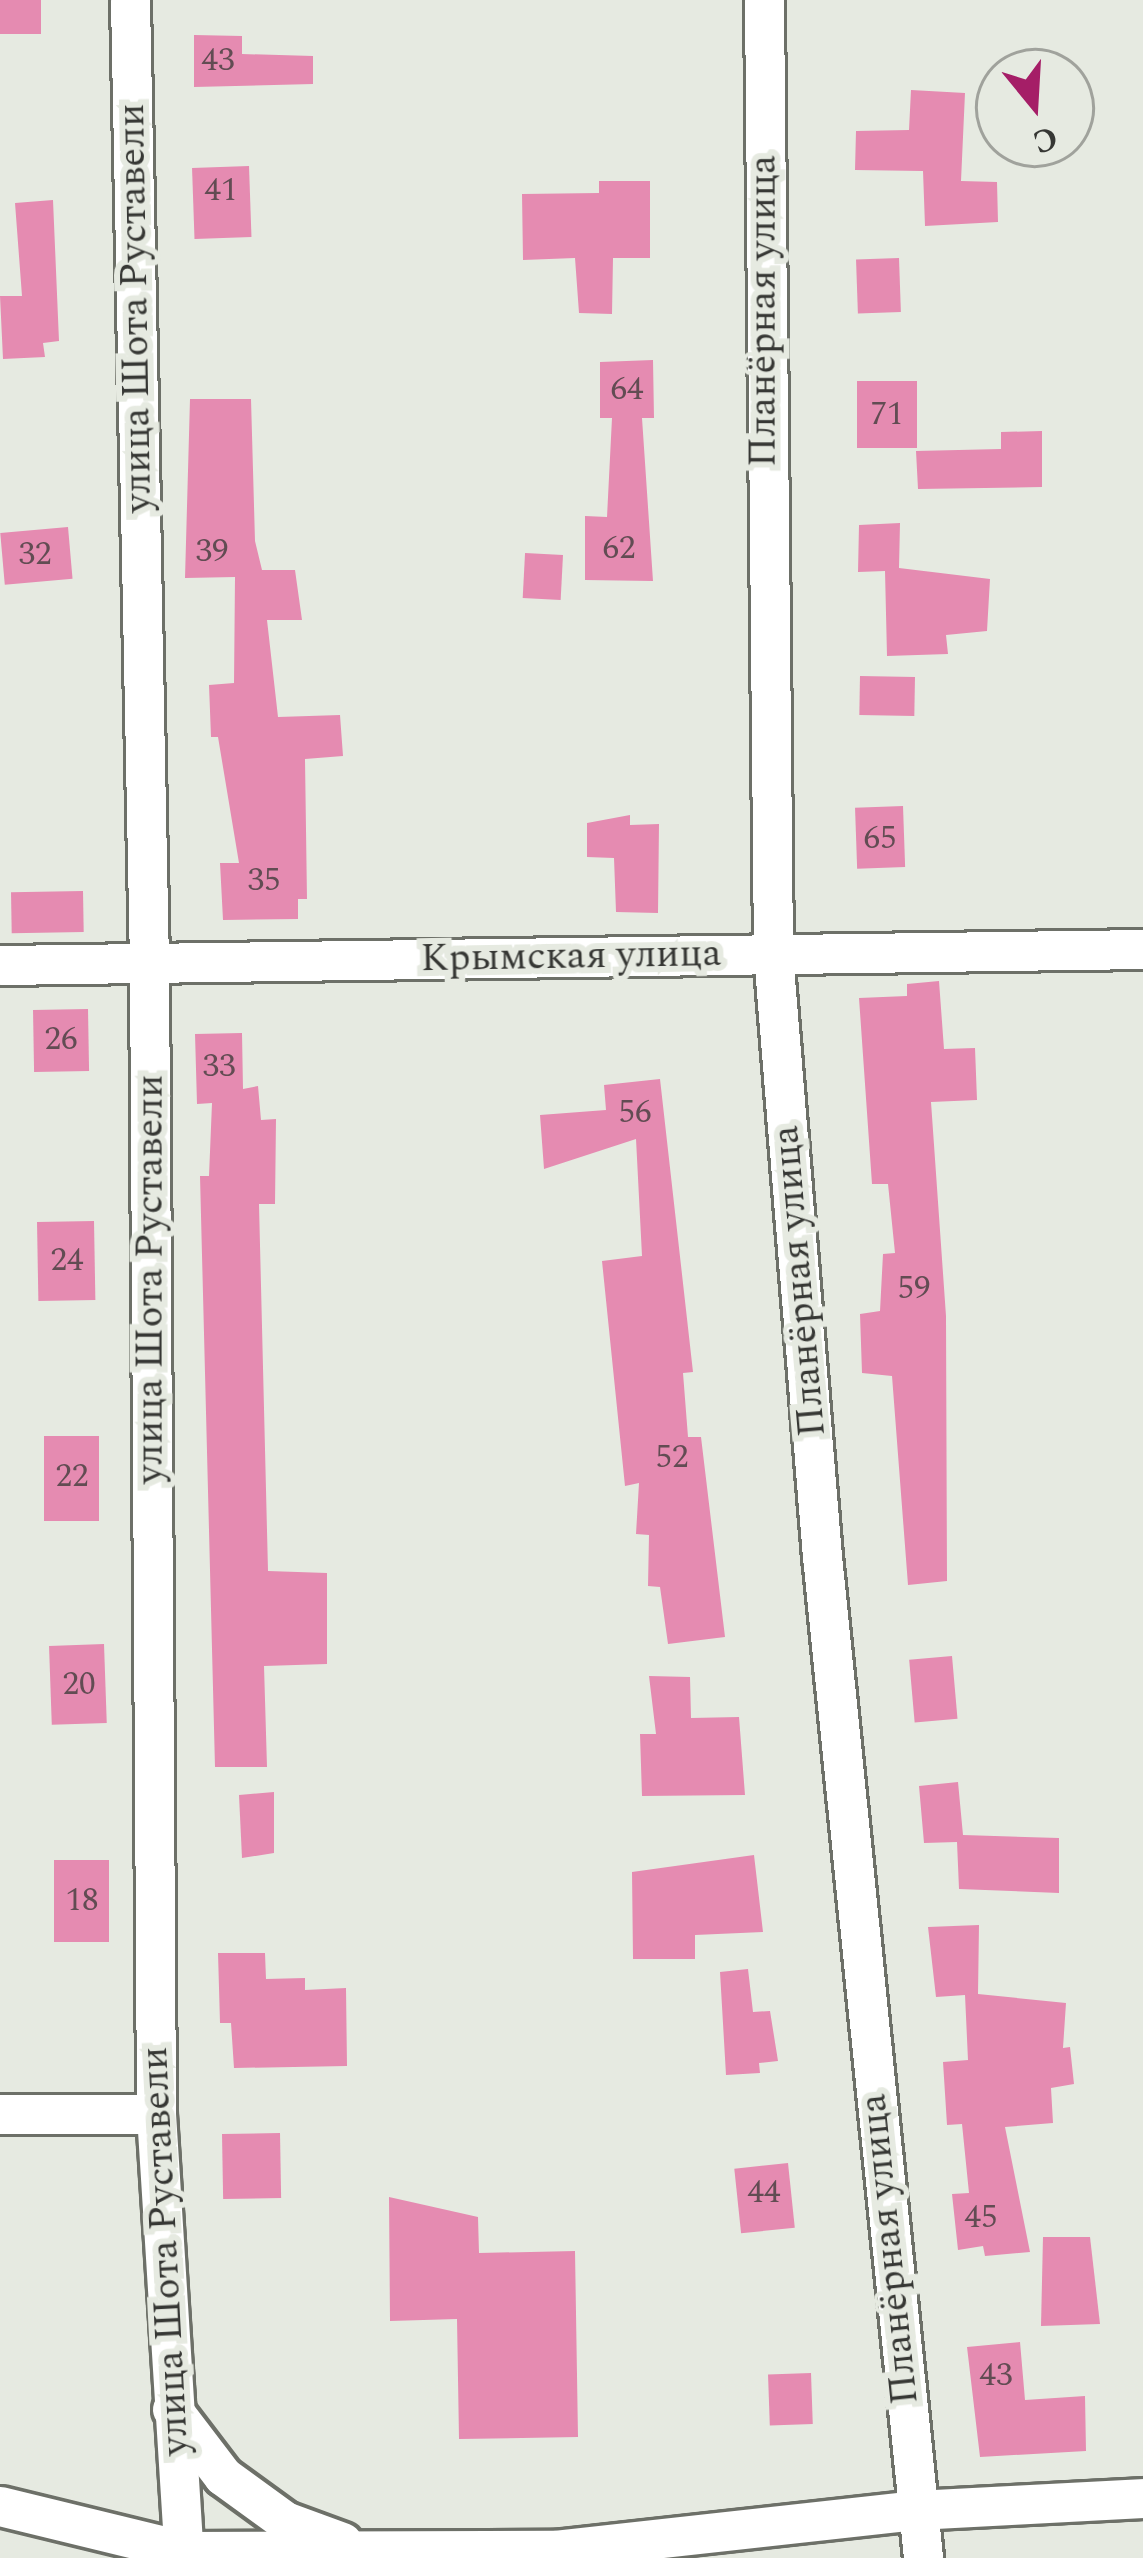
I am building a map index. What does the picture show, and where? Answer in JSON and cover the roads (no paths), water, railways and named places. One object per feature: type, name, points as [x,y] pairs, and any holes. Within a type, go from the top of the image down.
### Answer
[{"type":"street","name":"улица Шота Руставели","points":[[130,0],[149,963],[156,2114],[184,2554]]},
{"type":"street","name":"Планёрная улица","points":[[764,0],[773,954],[822,1556],[923,2558]]},
{"type":"street","name":"Крымская улица","points":[[0,965],[1143,949]]},
{"type":"street","points":[[0,2114],[156,2114]]},
{"type":"street","points":[[172,2409],[223,2476],[285,2521],[363,2550]]},
{"type":"street","points":[[0,2506],[184,2554],[554,2550],[916,2510],[1143,2498]]}]
